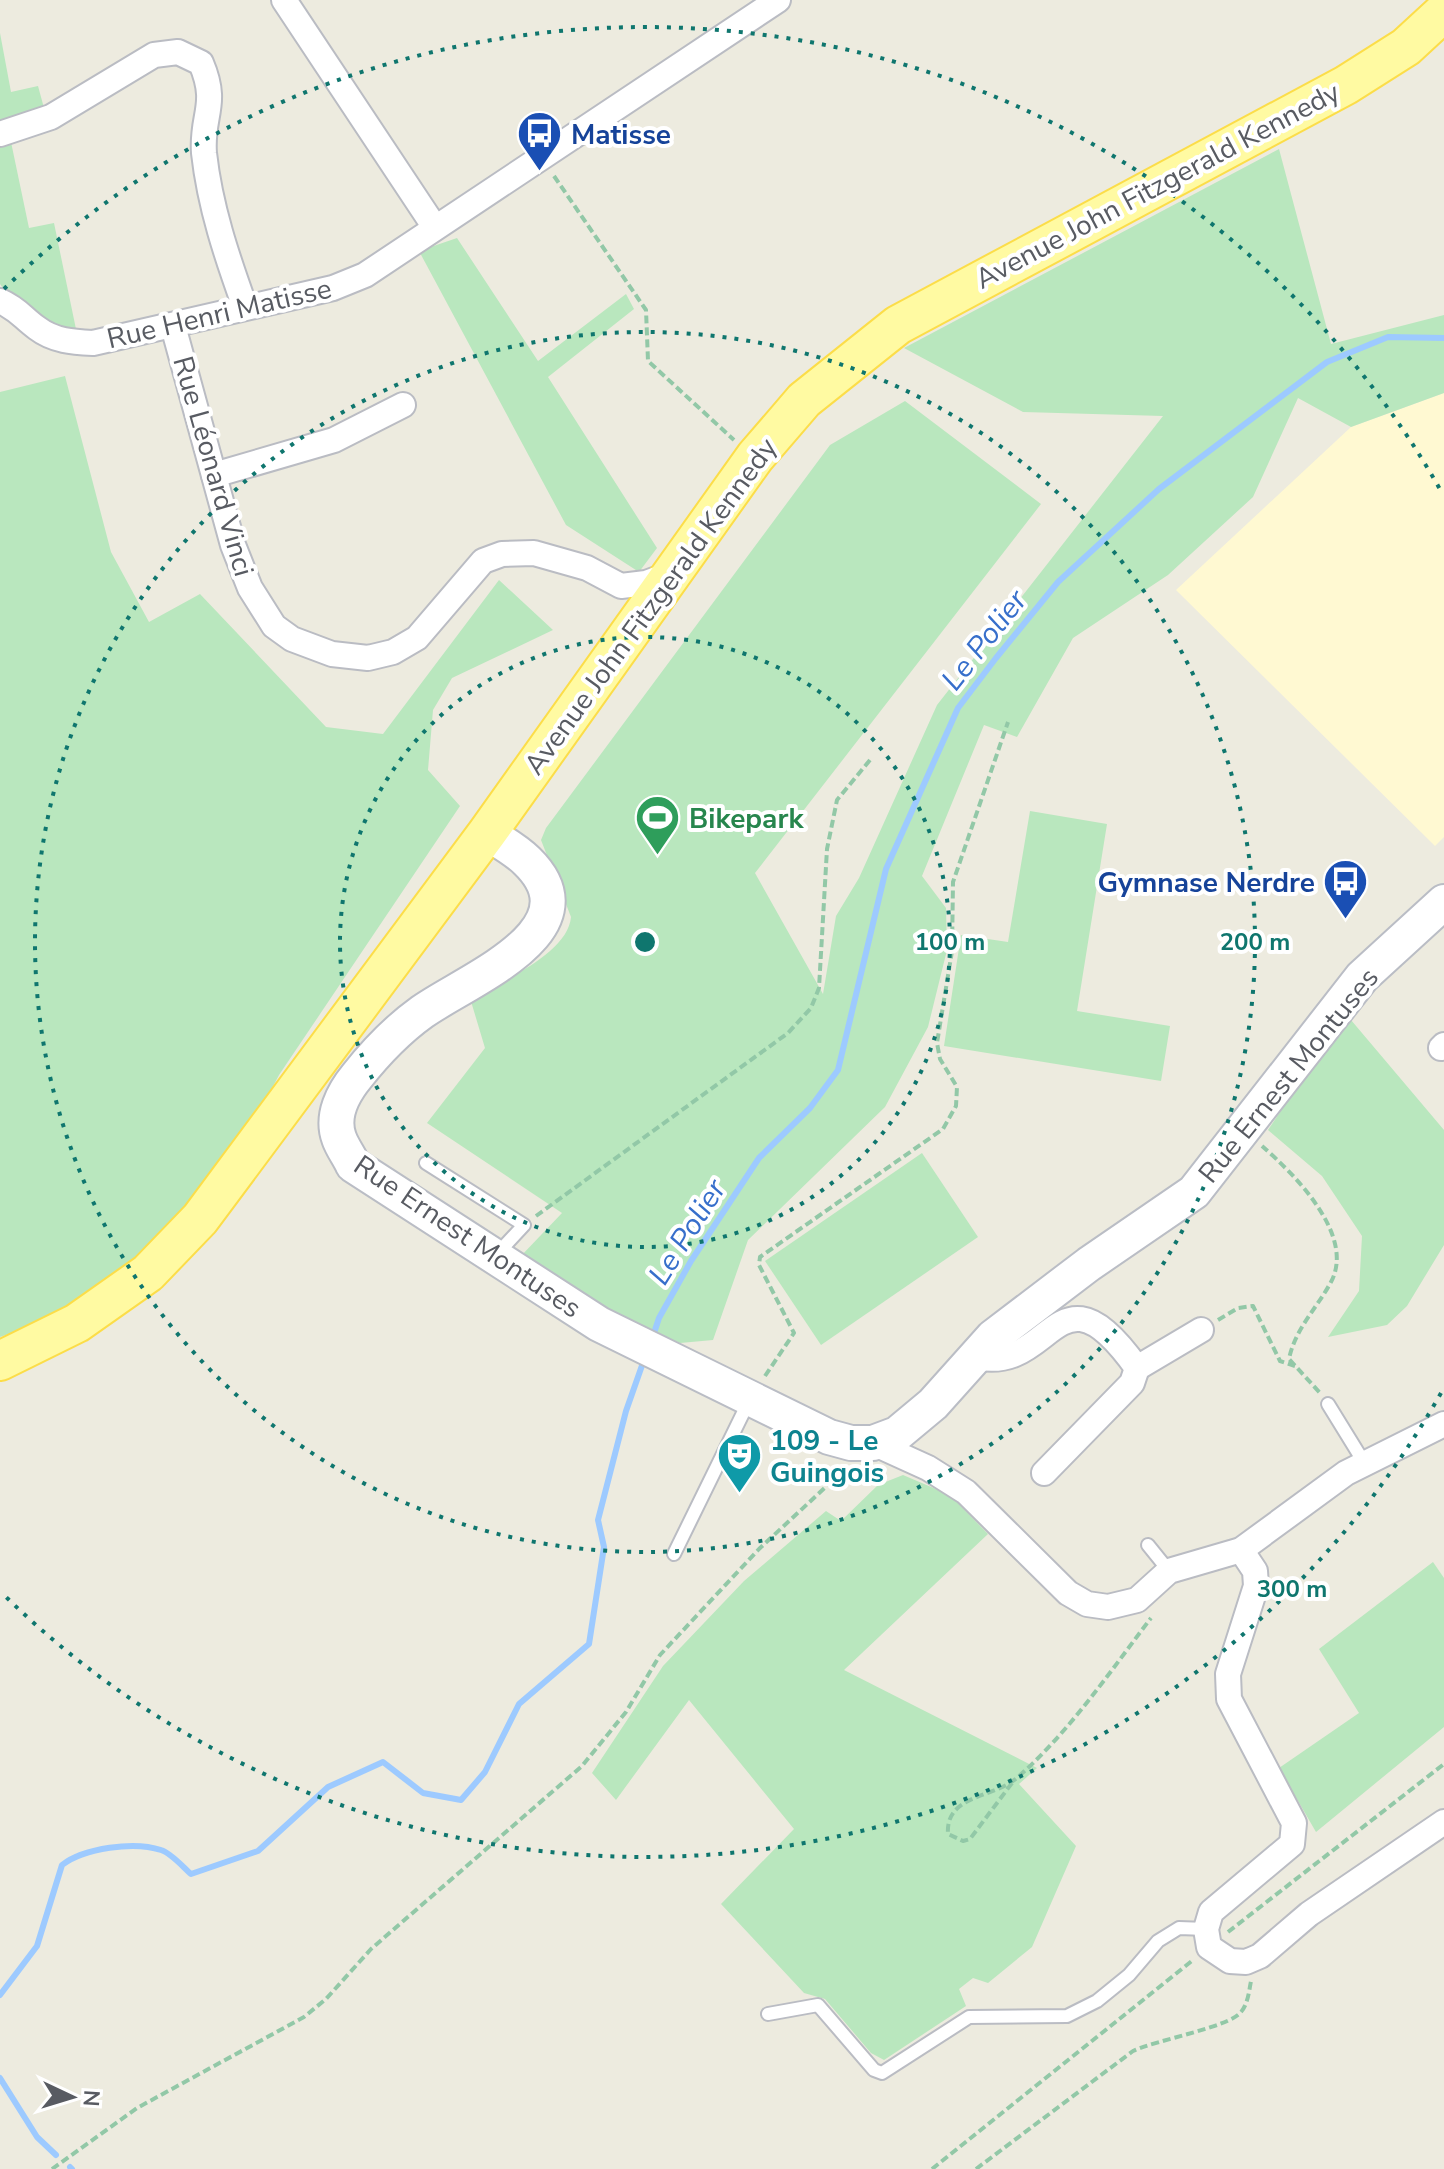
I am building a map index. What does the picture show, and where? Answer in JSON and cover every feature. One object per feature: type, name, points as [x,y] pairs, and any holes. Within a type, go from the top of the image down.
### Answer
[{"type":"main road","name":"Avenue John Fitzgerald Kennedy","points":[[0,1361],[89,1315],[148,1273],[200,1219],[487,833],[755,457],[804,400],[898,325],[1346,85],[1406,47],[1444,12]]},
{"type":"street","points":[[285,0],[434,226]]},
{"type":"street","name":"Rue Henri Matisse","points":[[0,301],[19,309],[37,328],[66,342],[93,343],[333,288],[365,275],[434,226],[778,0]]},
{"type":"street","points":[[0,134],[51,117],[154,55],[178,52],[201,63],[211,88],[204,148],[210,199],[245,307]]},
{"type":"street","name":"Rue Léonard Vinci","points":[[173,326],[233,545],[250,588],[274,626],[292,639],[332,654],[368,658],[393,652],[417,638],[483,561],[502,554],[534,553],[587,568],[621,586],[646,583],[670,574]]},
{"type":"street","points":[[214,475],[334,440],[403,405]]},
{"type":"street","name":"Rue Ernest Montuses","points":[[487,833],[526,860],[541,878],[549,899],[538,935],[498,965],[422,1012],[378,1050],[346,1089],[337,1113],[338,1137],[353,1165],[630,1341],[829,1437],[851,1443],[873,1443],[897,1434],[933,1404],[993,1337],[1089,1264],[1194,1192],[1245,1131],[1307,1043],[1362,977],[1444,902]]},
{"type":"street","points":[[976,1357],[997,1362],[1009,1358],[1067,1320],[1082,1319],[1102,1325],[1137,1368]]},
{"type":"street","points":[[1044,1473],[1132,1383],[1137,1368],[1201,1330]]},
{"type":"street","points":[[873,1443],[928,1468],[966,1492],[1068,1593],[1087,1604],[1108,1607],[1137,1600],[1169,1571],[1241,1550],[1346,1473],[1442,1428]]},
{"type":"street","points":[[1241,1550],[1255,1571],[1256,1586],[1228,1674],[1229,1699],[1294,1823],[1292,1844],[1211,1912],[1208,1938],[1230,1961],[1254,1959],[1309,1914],[1444,1822]]},
{"type":"lane","points":[[426,1163],[524,1225],[495,1257]]},
{"type":"lane","points":[[674,1554],[750,1398]]},
{"type":"lane","points":[[1328,1404],[1365,1464]]},
{"type":"lane","points":[[1148,1545],[1169,1571]]},
{"type":"lane","points":[[768,2014],[818,2005],[874,2070],[882,2073],[969,2017],[1067,2016],[1097,2001],[1129,1975],[1158,1941],[1179,1928],[1208,1938]]},
{"type":"path","points":[[541,156],[646,310],[648,361],[755,457]]},
{"type":"path","points":[[750,1398],[794,1333],[759,1265],[760,1257],[943,1129],[956,1106],[957,1087],[940,1059],[937,1043],[952,951],[953,882],[1008,722]]},
{"type":"path","points":[[524,1225],[788,1033],[811,1008],[819,988],[827,849],[837,800],[870,760]]},
{"type":"path","points":[[1245,1131],[1309,1192],[1332,1234],[1337,1262],[1333,1280],[1293,1342],[1289,1359],[1314,1382],[1328,1404]]},
{"type":"path","points":[[1201,1330],[1238,1308],[1253,1306],[1280,1361],[1297,1367]]},
{"type":"path","points":[[52,2169],[137,2108],[304,2017],[326,1999],[371,1949],[582,1766],[626,1712],[660,1655],[759,1549],[873,1443]]},
{"type":"path","points":[[1012,1783],[968,1800],[953,1811],[947,1822],[948,1834],[963,1841],[970,1839],[1012,1783],[1055,1745],[1160,1606]]},
{"type":"path","points":[[932,2169],[1208,1938],[1444,1764]]},
{"type":"path","points":[[976,2169],[1133,2051],[1155,2041],[1231,2020],[1241,2012],[1249,1995],[1254,1959]]},
{"type":"shaded area","points":[[1444,393],[1444,837],[1435,846],[1176,590],[1351,427]]},
{"type":"green space","points":[[0,33],[11,92],[38,86],[44,108],[0,122]]},
{"type":"green space","points":[[11,142],[29,228],[54,223],[77,334],[34,315],[15,301],[0,284],[0,144]]},
{"type":"green space","points":[[1279,149],[1331,344],[1444,315],[1444,393],[1351,427],[1298,398],[1253,497],[1168,575],[1073,638],[1017,737],[984,725],[922,876],[946,908],[947,950],[928,1027],[885,1107],[748,1240],[713,1340],[680,1343],[607,1311],[520,1257],[562,1213],[427,1123],[485,1048],[470,998],[530,966],[558,943],[567,930],[571,917],[541,840],[546,828],[830,445],[905,401],[1041,504],[755,873],[823,994],[836,916],[859,878],[937,705],[1163,416],[1023,412],[904,348]]},
{"type":"green space","points":[[457,238],[538,361],[626,294],[634,309],[548,377],[657,548],[639,572],[566,525],[419,251]]},
{"type":"green space","points":[[65,376],[111,552],[149,622],[200,594],[326,727],[383,734],[499,580],[553,630],[452,678],[433,710],[428,770],[460,806],[211,1178],[150,1244],[84,1299],[46,1322],[0,1337],[0,392]]},
{"type":"green space","points":[[1030,811],[1107,824],[1077,1011],[1170,1026],[1161,1081],[944,1046],[961,935],[1008,942]]},
{"type":"green space","points":[[1351,1020],[1444,1130],[1444,1245],[1407,1306],[1387,1325],[1328,1337],[1359,1291],[1362,1236],[1322,1176],[1268,1130],[1311,1066]]},
{"type":"green space","points":[[922,1153],[978,1237],[821,1345],[765,1261]]},
{"type":"green space","points":[[903,1475],[950,1495],[988,1534],[844,1670],[1037,1768],[1019,1784],[1076,1846],[1032,1947],[988,1983],[973,1978],[959,1989],[966,2006],[884,2060],[871,2053],[825,1999],[804,1993],[721,1904],[794,1829],[689,1700],[616,1800],[592,1773],[663,1666],[744,1581],[826,1511],[841,1521],[878,1485]]},
{"type":"green space","points":[[1433,1562],[1444,1578],[1444,1727],[1316,1832],[1279,1768],[1359,1713],[1319,1649]]},
{"type":"waterway","name":"Le Polier","points":[[652,1339],[659,1318],[691,1261],[759,1158],[810,1108],[838,1070],[886,869],[958,708],[996,658],[1058,582],[1159,489],[1327,362],[1388,337],[1444,338]]},
{"type":"waterway","name":"Le Polier","points":[[0,1995],[37,1946],[62,1865],[71,1859],[96,1850],[124,1846],[150,1847],[169,1854],[191,1874],[258,1851],[328,1787],[383,1762],[423,1793],[461,1800],[485,1772],[519,1704],[589,1644],[604,1547],[598,1520],[626,1411],[645,1357]]},
{"type":"waterway","name":"Le Polier","points":[[0,2078],[37,2137],[56,2155]]},
{"type":"place","name":"Matisse","points":[[540,173]]},
{"type":"place","name":"Bikepark","points":[[658,857]]},
{"type":"place","name":"Gymnase Nerdre","points":[[1346,921]]},
{"type":"place","name":"109 - Le Guingois","points":[[739,1495]]}]
